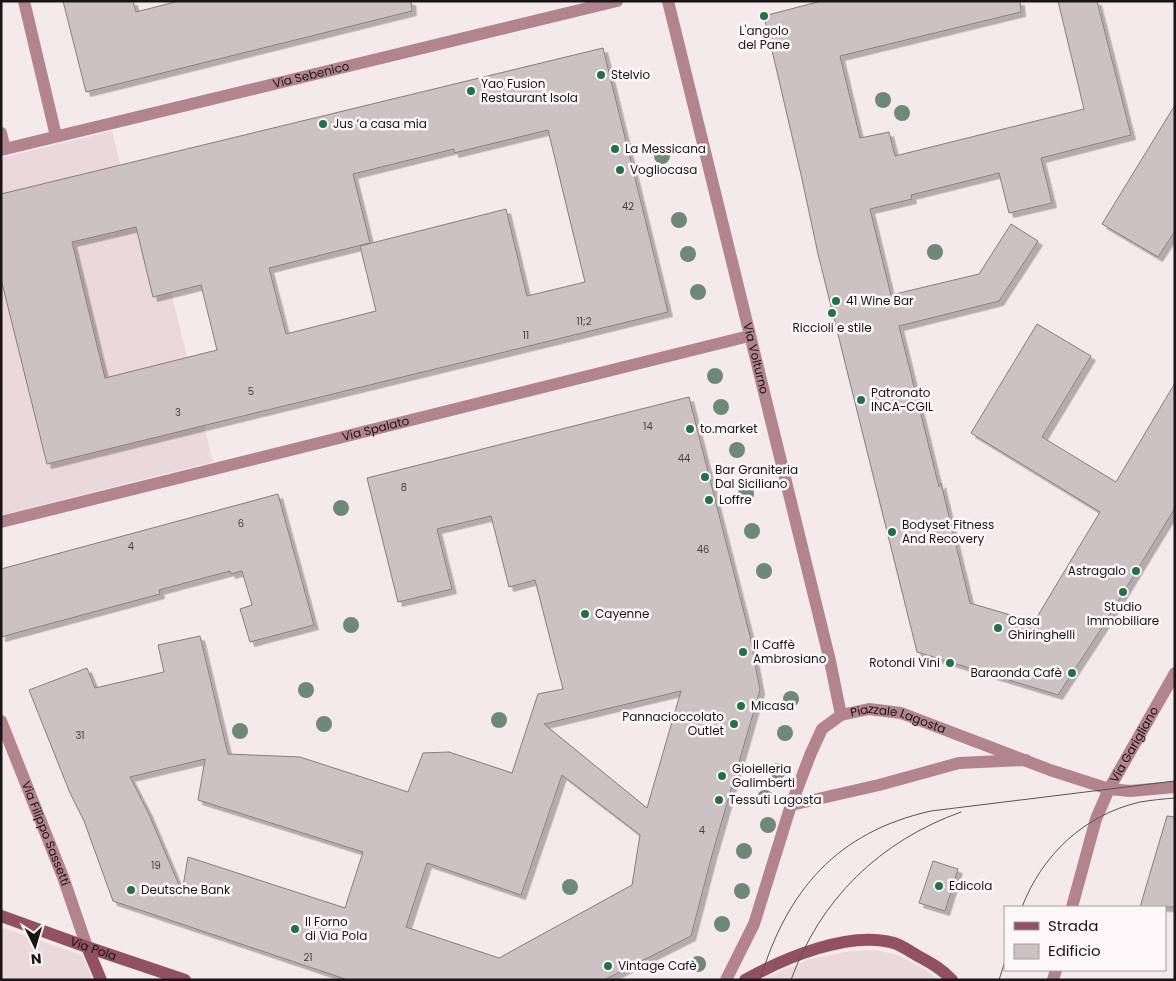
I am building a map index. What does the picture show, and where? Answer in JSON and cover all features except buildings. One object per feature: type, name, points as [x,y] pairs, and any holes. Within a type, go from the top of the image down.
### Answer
[{"type":"street","points":[[24,1],[56,136]]},
{"type":"street","name":"Via Sebenico","points":[[1,133],[3,149],[617,1]]},
{"type":"street","name":"Via Volturno","points":[[668,1],[842,715]]},
{"type":"street","name":"Via Spalato","points":[[1,522],[749,336]]},
{"type":"street","name":"Via Garigliano","points":[[1108,789],[1175,673]]},
{"type":"street","name":"Piazzale Lagosta","points":[[726,980],[754,924],[791,805],[811,752],[822,729],[842,715],[869,709],[901,713],[1108,789],[1130,791],[1175,787]]},
{"type":"street","name":"Via Filippo Sassetti","points":[[1,721],[63,877],[88,947]]},
{"type":"street","name":"Piazzale Lagosta","points":[[791,805],[959,763],[1026,760]]},
{"type":"street","points":[[1072,906],[1096,819],[1108,789]]},
{"type":"street","name":"Via Pola","points":[[1,916],[185,980]]},
{"type":"street","points":[[745,980],[763,970],[801,955],[847,941],[870,939],[896,943],[942,969],[952,980]]},
{"type":"street","points":[[88,947],[101,980]]},
{"type":"shaded area","points":[[112,131],[153,296],[171,292],[213,462],[1,515],[1,158]]},
{"type":"shaded area","points":[[1,927],[82,955],[93,980],[1,980]]},
{"type":"shaded area","points":[[875,950],[898,955],[926,970],[938,980],[761,980],[810,959],[851,951]]},
{"type":"tram line","points":[[760,980],[771,948],[785,919],[801,893],[820,870],[843,850],[868,834],[898,821],[931,811],[1175,781]]},
{"type":"tram line","points":[[1022,906],[1041,870],[1053,854],[1083,827],[1120,808],[1140,802],[1175,798]]},
{"type":"tram line","points":[[791,980],[803,951],[818,924],[856,876],[904,839],[932,824],[961,812]]},
{"type":"tram line","points":[[999,980],[1004,964]]},
{"type":"place","name":"L'angolo del Pane","points":[[764,16]]},
{"type":"place","name":"Stelvio","points":[[601,75]]},
{"type":"place","name":"Yao Fusion Restaurant Isola","points":[[471,91]]},
{"type":"place","name":"Jus ‘a casa mia","points":[[323,124]]},
{"type":"place","name":"La Messicana","points":[[615,149]]},
{"type":"place","name":"Vogliocasa","points":[[620,170]]},
{"type":"place","name":"41 Wine Bar","points":[[836,301]]},
{"type":"place","name":"Riccioli e stile","points":[[832,313]]},
{"type":"place","name":"Patronato INCA-CGIL","points":[[861,400]]},
{"type":"place","name":"to.market","points":[[690,429]]},
{"type":"place","name":"Bar Graniteria Dal Siciliano","points":[[705,477]]},
{"type":"place","name":"Loffre","points":[[709,500]]},
{"type":"place","name":"Bodyset Fitness And Recovery","points":[[892,532]]},
{"type":"place","name":"Astragalo","points":[[1136,571]]},
{"type":"place","name":"Studio Immobiliare","points":[[1123,592]]},
{"type":"place","name":"Cayenne","points":[[585,614]]},
{"type":"place","name":"Casa Ghiringhelli","points":[[998,628]]},
{"type":"place","name":"Il Caffè Ambrosiano","points":[[743,652]]},
{"type":"place","name":"Rotondi Vini","points":[[950,663]]},
{"type":"place","name":"Baraonda Cafè","points":[[1072,673]]},
{"type":"place","name":"Micasa","points":[[741,706]]},
{"type":"place","name":"Pannacioccolato Outlet","points":[[734,724]]},
{"type":"place","name":"Gioielleria Galimberti","points":[[722,776]]},
{"type":"place","name":"Tessuti Lagosta","points":[[719,800]]},
{"type":"place","name":"Edicola","points":[[939,886]]},
{"type":"place","name":"Deutsche Bank","points":[[131,890]]},
{"type":"place","name":"Il Forno di Via Pola","points":[[295,929]]},
{"type":"place","name":"Vintage Cafè","points":[[608,966]]}]
